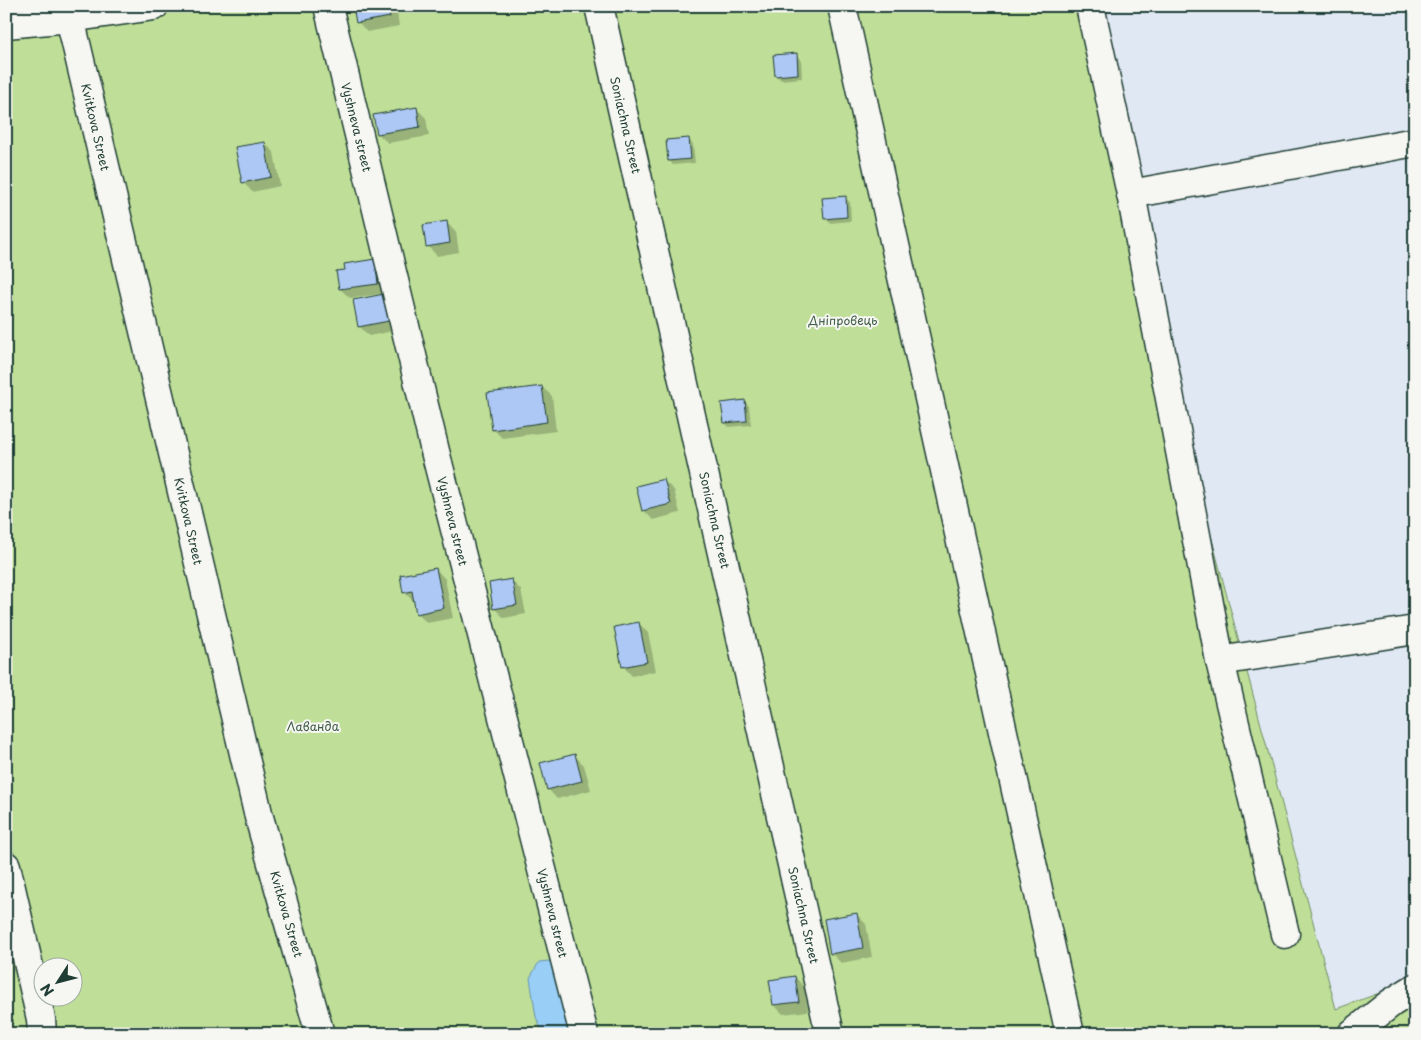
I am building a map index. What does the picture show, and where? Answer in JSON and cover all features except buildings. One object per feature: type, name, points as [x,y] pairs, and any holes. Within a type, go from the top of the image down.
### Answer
[{"type":"street","points":[[6,24],[70,12],[154,6]]},
{"type":"street","name":"Vyshneva street","points":[[328,6],[438,460],[584,1034]]},
{"type":"street","name":"Soniachna Street","points":[[600,6],[830,1034]]},
{"type":"street","points":[[842,6],[1070,1034]]},
{"type":"street","points":[[1090,6],[1131,194],[1220,661],[1285,934]]},
{"type":"street","name":"Kvitkova Street","points":[[70,12],[259,817],[320,1034]]},
{"type":"street","points":[[1131,194],[1415,142]]},
{"type":"street","points":[[1220,661],[1415,630]]},
{"type":"street","points":[[6,866],[41,1019],[42,1034]]},
{"type":"street","points":[[1352,1034],[1391,1003],[1415,988]]},
{"type":"green space","points":[[6,6],[1084,6],[1190,456],[1336,1009],[1415,980],[1415,1034],[13,1034],[6,1025]]},
{"type":"water","points":[[549,961],[557,973],[575,1034],[543,1034],[536,1017],[530,978],[539,962]]},
{"type":"park label","name":"Дніпровець","points":[[843,320]]},
{"type":"park label","name":"Лаванда","points":[[313,726]]}]
